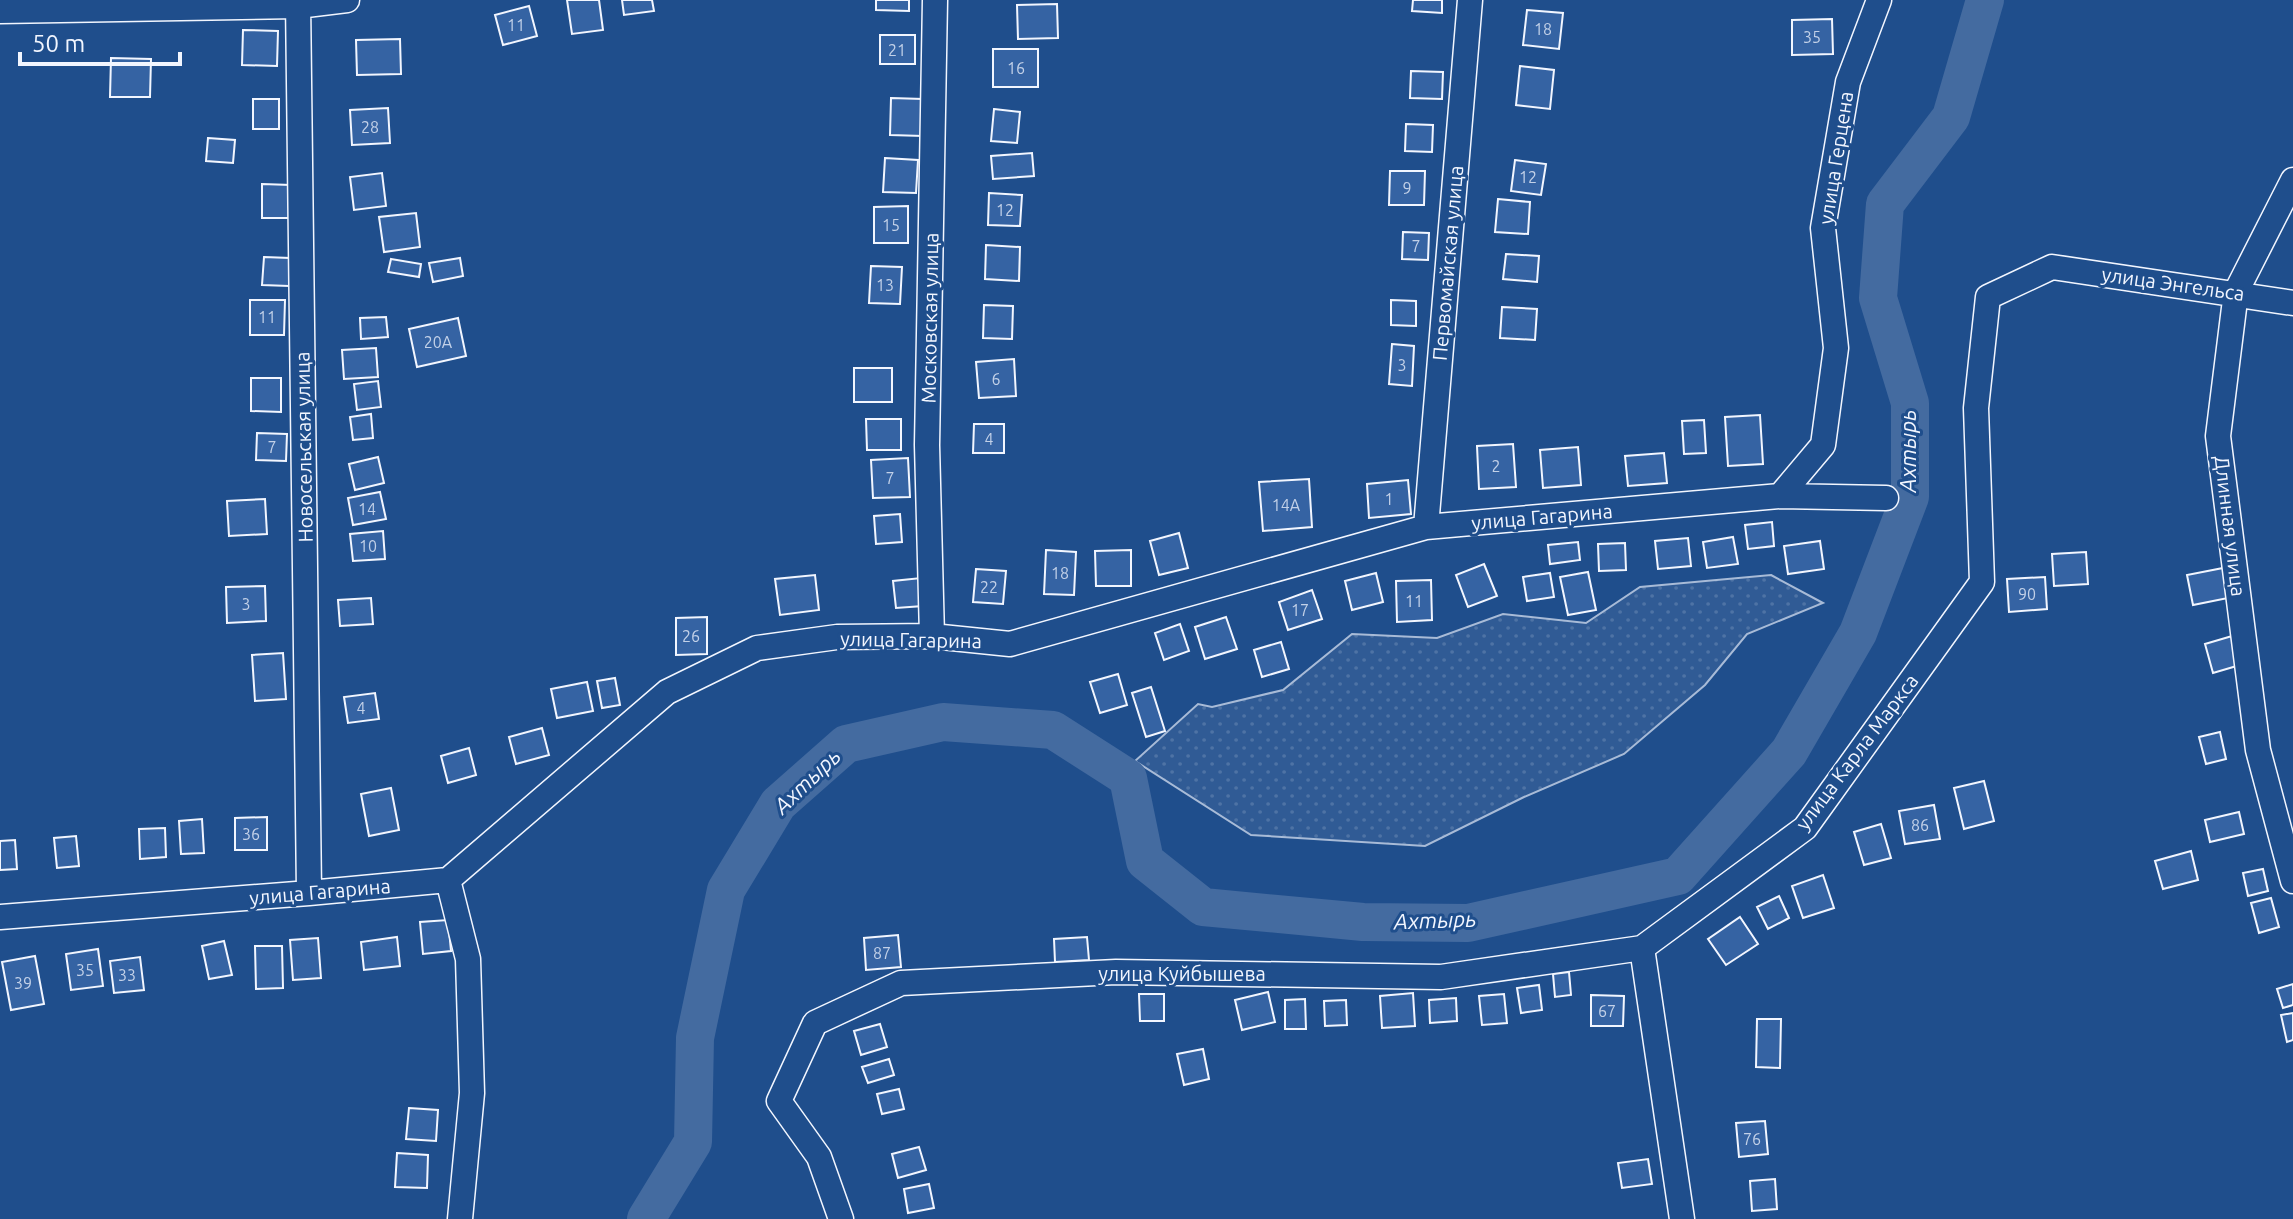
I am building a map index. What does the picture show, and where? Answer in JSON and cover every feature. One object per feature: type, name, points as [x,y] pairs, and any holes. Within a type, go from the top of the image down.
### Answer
[{"type":"street","points":[[0,11],[347,0]]},
{"type":"street","name":"Московская улица","points":[[932,636],[927,445],[935,0]]},
{"type":"street","name":"Первомайская улица","points":[[1426,527],[1470,0]]},
{"type":"street","name":"улица Герцена","points":[[1780,496],[1823,445],[1836,348],[1823,228],[1848,82],[1879,0]]},
{"type":"street","name":"Новосельская улица","points":[[298,3],[309,893]]},
{"type":"street","name":"Длинная улица","points":[[2293,180],[2236,292],[2218,436],[2258,750],[2293,881]]},
{"type":"street","name":"улица Энгельса","points":[[2052,267],[2236,292],[2293,303]]},
{"type":"street","name":"улица Карла Маркса","points":[[1642,948],[1805,828],[1982,582],[1976,408],[1988,297],[2052,267]]},
{"type":"street","name":"улица Гагарина","points":[[0,917],[448,880],[667,692],[757,648],[837,637],[932,636],[1010,644],[1426,527],[1780,496],[1886,498]]},
{"type":"street","points":[[448,880],[468,959],[472,1093],[460,1219]]},
{"type":"street","points":[[1642,948],[1682,1219]]},
{"type":"street","name":"улица Куйбышева","points":[[841,1219],[819,1157],[779,1101],[815,1023],[901,983],[1116,972],[1441,977],[1642,948]]},
{"type":"shaded area","points":[[1771,575],[1823,603],[1747,634],[1705,685],[1624,754],[1524,797],[1425,846],[1251,835],[1135,761],[1198,704],[1212,707],[1283,690],[1352,634],[1437,638],[1503,614],[1586,623],[1640,587]]},
{"type":"building","points":[[567,0],[599,0],[603,30],[572,34]]},
{"type":"building","points":[[622,0],[652,0],[654,11],[624,15]]},
{"type":"building","points":[[876,0],[909,0],[909,11],[876,10]]},
{"type":"building","points":[[1413,0],[1442,0],[1442,13],[1412,11]]},
{"type":"building","points":[[1057,4],[1058,38],[1018,39],[1017,5]]},
{"type":"building","points":[[529,6],[537,36],[503,45],[495,15]]},
{"type":"building","points":[[1527,10],[1563,13],[1559,49],[1523,45]]},
{"type":"building","points":[[1832,19],[1833,54],[1792,55],[1792,20]]},
{"type":"building","points":[[243,30],[278,31],[277,66],[242,65]]},
{"type":"building","points":[[880,35],[915,35],[915,64],[880,64]]},
{"type":"building","points":[[400,39],[401,74],[357,75],[356,40]]},
{"type":"building","points":[[993,49],[1038,49],[1038,87],[993,87]]},
{"type":"building","points":[[111,58],[151,59],[150,97],[110,97]]},
{"type":"building","points":[[1520,66],[1554,70],[1550,109],[1516,105]]},
{"type":"building","points":[[1411,71],[1443,72],[1442,99],[1410,98]]},
{"type":"building","points":[[891,98],[923,99],[923,136],[890,135]]},
{"type":"building","points":[[253,99],[279,99],[279,129],[253,129]]},
{"type":"building","points":[[388,108],[390,143],[352,145],[350,110]]},
{"type":"building","points":[[994,109],[1020,112],[1017,143],[991,141]]},
{"type":"building","points":[[1406,124],[1433,125],[1432,152],[1405,151]]},
{"type":"building","points":[[208,138],[235,140],[233,163],[206,161]]},
{"type":"building","points":[[1032,153],[1034,176],[993,179],[991,156]]},
{"type":"building","points":[[885,158],[918,160],[916,193],[883,192]]},
{"type":"building","points":[[1515,160],[1546,164],[1541,195],[1511,191]]},
{"type":"building","points":[[1390,171],[1425,171],[1424,205],[1389,205]]},
{"type":"building","points":[[382,173],[386,206],[354,210],[350,177]]},
{"type":"building","points":[[262,184],[291,185],[290,218],[262,218]]},
{"type":"building","points":[[989,193],[1022,195],[1020,226],[988,225]]},
{"type":"building","points":[[1498,199],[1530,202],[1528,234],[1495,232]]},
{"type":"building","points":[[908,206],[908,243],[874,243],[874,207]]},
{"type":"building","points":[[416,213],[420,247],[384,252],[379,217]]},
{"type":"building","points":[[1403,232],[1429,233],[1428,260],[1402,259]]},
{"type":"building","points":[[986,245],[1020,247],[1019,281],[985,279]]},
{"type":"building","points":[[1506,254],[1539,256],[1537,282],[1503,279]]},
{"type":"building","points":[[264,257],[290,258],[289,286],[262,285]]},
{"type":"building","points":[[460,258],[463,276],[433,282],[429,263]]},
{"type":"building","points":[[391,259],[421,264],[419,277],[388,272]]},
{"type":"building","points":[[871,266],[902,267],[900,304],[869,303]]},
{"type":"building","points":[[250,300],[285,300],[284,335],[250,335]]},
{"type":"building","points":[[1391,300],[1416,301],[1416,326],[1391,325]]},
{"type":"building","points":[[984,305],[1013,306],[1012,339],[983,338]]},
{"type":"building","points":[[1502,307],[1537,309],[1535,340],[1500,338]]},
{"type":"building","points":[[386,317],[388,337],[361,339],[360,318]]},
{"type":"building","points":[[458,318],[466,356],[417,367],[409,329]]},
{"type":"building","points":[[1392,344],[1414,346],[1412,386],[1389,384]]},
{"type":"building","points":[[376,348],[378,377],[344,379],[342,350]]},
{"type":"building","points":[[1014,359],[1016,396],[979,398],[976,362]]},
{"type":"building","points":[[854,368],[892,368],[892,402],[854,402]]},
{"type":"building","points":[[251,378],[281,378],[281,412],[251,411]]},
{"type":"building","points":[[378,381],[381,407],[357,410],[354,384]]},
{"type":"building","points":[[371,414],[373,438],[353,440],[350,417]]},
{"type":"building","points":[[1760,415],[1763,464],[1728,466],[1725,417]]},
{"type":"building","points":[[866,419],[901,419],[901,450],[867,450]]},
{"type":"building","points":[[1704,420],[1706,453],[1684,454],[1682,421]]},
{"type":"building","points":[[974,424],[1004,424],[1004,453],[973,453]]},
{"type":"building","points":[[257,433],[287,434],[286,461],[256,460]]},
{"type":"building","points":[[1513,444],[1516,487],[1479,489],[1477,446]]},
{"type":"building","points":[[1578,447],[1581,485],[1543,488],[1540,450]]},
{"type":"building","points":[[1664,453],[1667,483],[1628,486],[1625,456]]},
{"type":"building","points":[[378,457],[384,483],[355,490],[349,464]]},
{"type":"building","points":[[908,458],[910,497],[873,498],[871,460]]},
{"type":"building","points":[[1309,479],[1312,527],[1263,531],[1259,482]]},
{"type":"building","points":[[1408,480],[1411,514],[1369,518],[1367,484]]},
{"type":"building","points":[[380,492],[386,519],[353,525],[348,498]]},
{"type":"building","points":[[265,499],[267,534],[229,536],[227,501]]},
{"type":"building","points":[[900,514],[902,542],[876,544],[874,516]]},
{"type":"building","points":[[1772,522],[1774,546],[1748,549],[1745,525]]},
{"type":"building","points":[[383,531],[385,559],[353,561],[350,534]]},
{"type":"building","points":[[1179,533],[1188,568],[1159,575],[1150,541]]},
{"type":"building","points":[[1733,537],[1738,564],[1707,568],[1703,542]]},
{"type":"building","points":[[1688,538],[1691,566],[1658,569],[1655,541]]},
{"type":"building","points":[[1820,541],[1824,569],[1788,574],[1784,546]]},
{"type":"building","points":[[1578,542],[1580,560],[1550,564],[1548,545]]},
{"type":"building","points":[[1625,543],[1626,570],[1599,571],[1598,544]]},
{"type":"building","points":[[1046,550],[1076,552],[1074,595],[1044,594]]},
{"type":"building","points":[[1131,550],[1131,586],[1096,586],[1095,551]]},
{"type":"building","points":[[2086,552],[2088,584],[2054,586],[2052,554]]},
{"type":"building","points":[[1484,564],[1497,596],[1468,607],[1456,575]]},
{"type":"building","points":[[2223,568],[2228,598],[2193,605],[2187,575]]},
{"type":"building","points":[[976,569],[1006,571],[1003,604],[973,602]]},
{"type":"building","points":[[1588,572],[1596,610],[1568,615],[1560,577]]},
{"type":"building","points":[[1376,573],[1383,602],[1352,610],[1345,581]]},
{"type":"building","points":[[1550,573],[1554,597],[1527,601],[1523,577]]},
{"type":"building","points":[[815,575],[819,610],[780,615],[775,579]]},
{"type":"building","points":[[2045,577],[2047,609],[2009,612],[2007,579]]},
{"type":"building","points":[[921,578],[923,606],[896,608],[893,581]]},
{"type":"building","points":[[1431,580],[1432,620],[1397,622],[1396,581]]},
{"type":"building","points":[[265,586],[266,621],[227,623],[226,587]]},
{"type":"building","points":[[1312,590],[1322,619],[1288,630],[1279,602]]},
{"type":"building","points":[[371,598],[373,624],[340,626],[338,600]]},
{"type":"building","points":[[707,617],[707,654],[676,655],[676,618]]},
{"type":"building","points":[[1226,617],[1237,649],[1205,659],[1195,627]]},
{"type":"building","points":[[1180,624],[1189,651],[1164,660],[1155,633]]},
{"type":"building","points":[[2232,636],[2240,665],[2213,673],[2205,644]]},
{"type":"building","points":[[1281,642],[1289,669],[1262,677],[1254,650]]},
{"type":"building","points":[[283,653],[286,699],[255,701],[252,655]]},
{"type":"building","points":[[1118,674],[1127,705],[1100,713],[1090,682]]},
{"type":"building","points":[[615,678],[620,705],[602,708],[597,681]]},
{"type":"building","points":[[587,682],[593,711],[557,718],[551,689]]},
{"type":"building","points":[[1151,687],[1165,731],[1146,737],[1132,693]]},
{"type":"building","points":[[375,693],[379,719],[348,723],[344,697]]},
{"type":"building","points":[[542,728],[549,755],[516,764],[509,737]]},
{"type":"building","points":[[2220,732],[2226,759],[2206,764],[2199,737]]},
{"type":"building","points":[[469,748],[476,775],[448,783],[441,756]]},
{"type":"building","points":[[1984,781],[1994,821],[1964,829],[1954,788]]},
{"type":"building","points":[[391,788],[399,830],[369,836],[361,794]]},
{"type":"building","points":[[1934,805],[1940,839],[1905,844],[1899,811]]},
{"type":"building","points":[[2239,812],[2244,834],[2210,842],[2205,820]]},
{"type":"building","points":[[267,817],[267,850],[235,850],[235,818]]},
{"type":"building","points":[[202,819],[204,853],[181,854],[179,821]]},
{"type":"building","points":[[1881,824],[1891,858],[1864,865],[1854,832]]},
{"type":"building","points":[[165,828],[166,857],[140,859],[139,829]]},
{"type":"building","points":[[76,836],[79,866],[57,868],[54,838]]},
{"type":"building","points":[[15,840],[17,869],[0,870],[0,841]]},
{"type":"building","points":[[2191,851],[2198,880],[2163,889],[2155,861]]},
{"type":"building","points":[[2263,869],[2268,891],[2248,896],[2243,873]]},
{"type":"building","points":[[1823,875],[1834,908],[1803,918],[1792,886]]},
{"type":"building","points":[[1779,896],[1789,918],[1768,929],[1757,907]]},
{"type":"building","points":[[2271,898],[2279,927],[2259,933],[2251,903]]},
{"type":"building","points":[[1740,917],[1758,944],[1726,965],[1708,939]]},
{"type":"building","points":[[448,920],[451,951],[423,954],[420,922]]},
{"type":"building","points":[[898,935],[901,967],[866,970],[864,938]]},
{"type":"building","points":[[397,937],[400,966],[364,970],[361,942]]},
{"type":"building","points":[[1087,937],[1089,960],[1055,962],[1054,939]]},
{"type":"building","points":[[318,938],[321,978],[293,980],[290,940]]},
{"type":"building","points":[[224,941],[232,975],[209,979],[202,946]]},
{"type":"building","points":[[255,946],[282,946],[283,988],[256,989]]},
{"type":"building","points":[[98,949],[103,986],[71,990],[66,954]]},
{"type":"building","points":[[35,956],[44,1004],[11,1010],[2,962]]},
{"type":"building","points":[[140,957],[144,990],[114,993],[110,961]]},
{"type":"building","points":[[1569,972],[1571,995],[1555,997],[1553,974]]},
{"type":"building","points":[[2293,984],[2293,1005],[2283,1008],[2277,989]]},
{"type":"building","points":[[1539,985],[1542,1010],[1521,1013],[1517,988]]},
{"type":"building","points":[[1268,992],[1275,1022],[1242,1030],[1235,1000]]},
{"type":"building","points":[[1413,993],[1415,1026],[1382,1028],[1380,996]]},
{"type":"building","points":[[1139,994],[1164,994],[1164,1021],[1140,1021]]},
{"type":"building","points":[[1504,994],[1507,1023],[1482,1025],[1479,996]]},
{"type":"building","points":[[1591,995],[1624,996],[1623,1026],[1591,1026]]},
{"type":"building","points":[[1456,998],[1457,1021],[1430,1023],[1429,1000]]},
{"type":"building","points":[[1305,999],[1306,1029],[1285,1029],[1285,1000]]},
{"type":"building","points":[[1346,1000],[1347,1025],[1325,1026],[1324,1001]]},
{"type":"building","points":[[2293,1013],[2293,1040],[2287,1042],[2281,1015]]},
{"type":"building","points":[[1757,1019],[1781,1019],[1780,1068],[1756,1067]]},
{"type":"building","points":[[880,1024],[887,1047],[861,1055],[854,1031]]},
{"type":"building","points":[[1203,1049],[1209,1079],[1184,1085],[1177,1054]]},
{"type":"building","points":[[889,1059],[894,1075],[868,1083],[862,1067]]},
{"type":"building","points":[[899,1089],[904,1109],[882,1114],[877,1094]]},
{"type":"building","points":[[409,1108],[438,1110],[436,1141],[406,1139]]},
{"type":"building","points":[[1765,1121],[1768,1154],[1739,1157],[1736,1123]]},
{"type":"building","points":[[919,1147],[926,1170],[898,1178],[892,1154]]},
{"type":"building","points":[[397,1153],[428,1155],[427,1188],[395,1187]]},
{"type":"building","points":[[1648,1159],[1652,1184],[1622,1188],[1618,1163]]},
{"type":"building","points":[[1775,1179],[1777,1209],[1752,1211],[1750,1181]]},
{"type":"building","points":[[929,1184],[934,1208],[908,1213],[904,1189]]},
{"type":"waterway","name":"Ахтырь","points":[[646,1219],[693,1142],[695,1038],[726,890],[778,804],[846,744],[943,722],[1053,730],[1128,778],[1145,861],[1203,907],[1363,922],[1468,923],[1678,876],[1789,752],[1858,633],[1910,497],[1910,403],[1878,298],[1885,204],[1951,117],[1985,0]]}]
